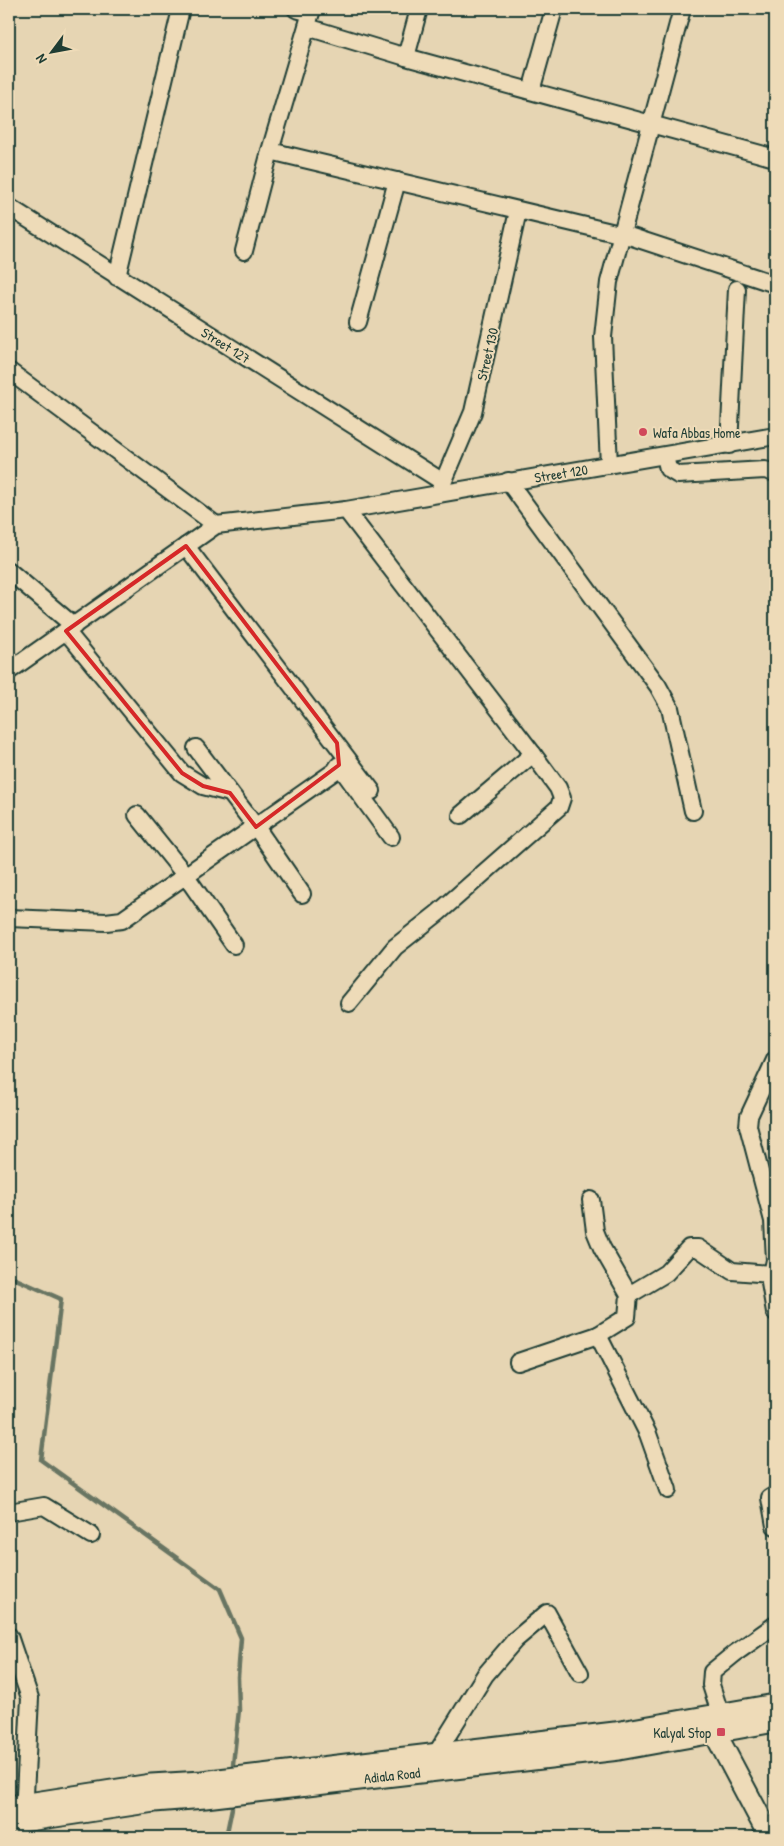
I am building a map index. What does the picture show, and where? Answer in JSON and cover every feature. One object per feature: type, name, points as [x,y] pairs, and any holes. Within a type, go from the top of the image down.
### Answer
[{"type":"main road","name":"Adiala Road","points":[[16,1814],[205,1797],[600,1751],[775,1705]]},
{"type":"main road","name":"Adiala Road","points":[[16,1814],[151,1785],[202,1782],[715,1722],[775,1721]]},
{"type":"main road","points":[[715,1722],[770,1837]]},
{"type":"street","points":[[117,277],[181,9]]},
{"type":"street","points":[[406,58],[419,9]]},
{"type":"street","points":[[530,91],[554,9]]},
{"type":"street","points":[[608,465],[603,337],[609,282],[682,9]]},
{"type":"street","points":[[244,251],[307,14],[406,58],[775,158]]},
{"type":"street","points":[[270,151],[623,235],[775,284]]},
{"type":"street","points":[[358,322],[397,181]]},
{"type":"street","name":"Street 127","points":[[9,208],[441,487]]},
{"type":"street","name":"Street 130","points":[[441,487],[473,412],[518,211]]},
{"type":"street","points":[[729,445],[737,289]]},
{"type":"street","points":[[9,371],[216,525],[9,671]]},
{"type":"street","name":"Street 120","points":[[216,525],[346,510],[441,487],[508,481],[775,436]]},
{"type":"street","points":[[665,456],[668,469],[678,476],[765,470],[775,473]]},
{"type":"street","points":[[508,481],[658,686],[670,708],[693,811]]},
{"type":"street","points":[[346,510],[533,754],[558,788],[562,798],[559,807],[395,948],[349,1003]]},
{"type":"street","points":[[186,546],[337,743],[372,792]]},
{"type":"street","points":[[9,571],[70,628],[182,773],[203,786],[230,793]]},
{"type":"street","points":[[337,743],[339,765],[391,837]]},
{"type":"street","points":[[196,748],[256,827],[302,894]]},
{"type":"street","points":[[461,815],[533,754]]},
{"type":"street","points":[[9,918],[106,922],[122,920],[256,827],[339,765]]},
{"type":"street","points":[[137,815],[186,876],[234,945]]},
{"type":"street","points":[[775,1060],[749,1116],[748,1126],[773,1220],[774,1260],[770,1284],[775,1312]]},
{"type":"street","points":[[518,1362],[598,1335],[627,1317],[629,1295],[602,1248],[596,1231],[591,1200]]},
{"type":"street","points":[[629,1295],[666,1273],[689,1248],[698,1248],[732,1271],[771,1274]]},
{"type":"street","points":[[598,1335],[648,1434],[668,1490]]},
{"type":"street","points":[[775,1495],[770,1498],[769,1502],[775,1526]]},
{"type":"street","points":[[9,1512],[44,1506],[91,1535]]},
{"type":"street","points":[[436,1754],[485,1675],[515,1640],[547,1613],[580,1673]]},
{"type":"street","points":[[715,1722],[711,1685],[712,1672],[775,1625]]},
{"type":"street","points":[[9,1636],[30,1698],[16,1814]]},
{"type":"highlighted area","points":[[186,546],[337,743],[339,765],[256,827],[230,793],[203,786],[182,773],[66,631]]},
{"type":"waterway","points":[[9,1276],[61,1299],[41,1460],[220,1589],[241,1638],[238,1677],[239,1710],[233,1765]]},
{"type":"waterway","points":[[226,1837],[232,1808]]},
{"type":"place","name":"Wafa Abbas Home","points":[[643,432]]},
{"type":"place","name":"Kalyal Stop","points":[[721,1732]]}]
